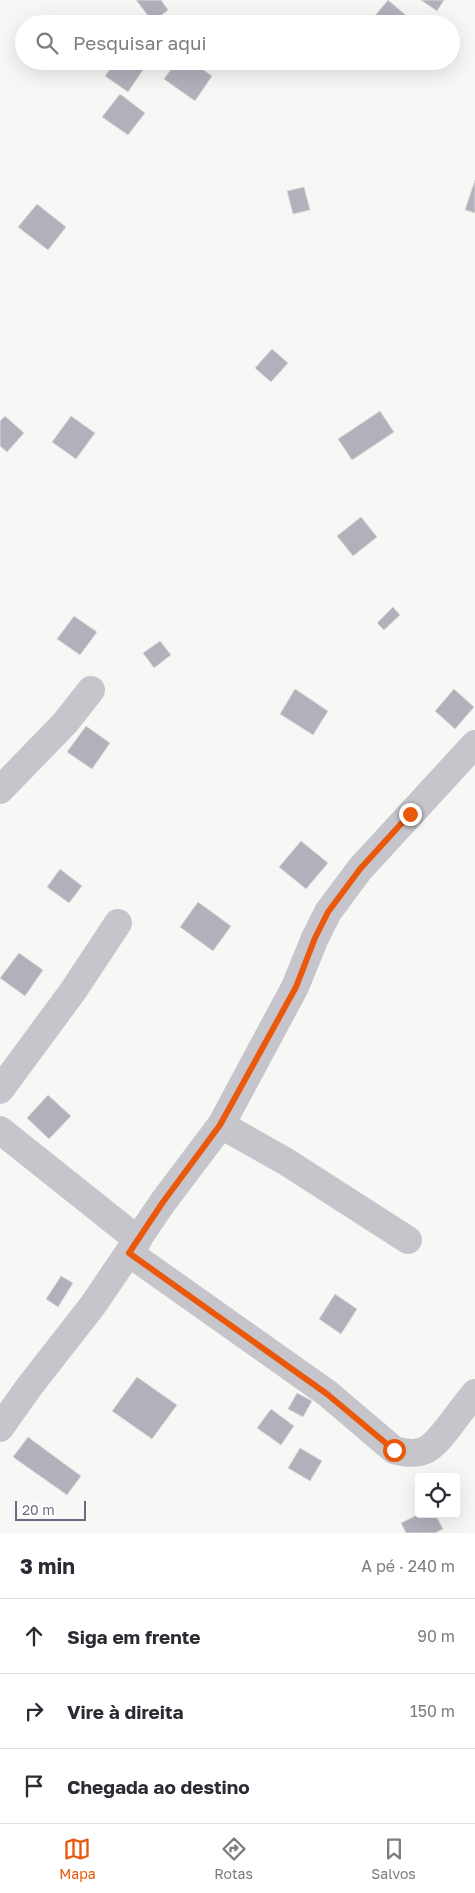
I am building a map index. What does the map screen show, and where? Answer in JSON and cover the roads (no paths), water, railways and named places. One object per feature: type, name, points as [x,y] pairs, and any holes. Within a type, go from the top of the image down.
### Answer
[{"type":"street","points":[[0,790],[65,723],[91,690]]},
{"type":"street","points":[[0,1428],[29,1387],[94,1305],[133,1246],[220,1125],[296,987],[315,938],[328,912],[360,869],[475,744]]},
{"type":"street","points":[[0,1090],[73,991],[118,923]]},
{"type":"street","points":[[220,1125],[285,1161],[408,1240]]},
{"type":"street","points":[[0,1130],[133,1246],[327,1394],[394,1450],[408,1454],[421,1452],[435,1445],[475,1393]]}]
